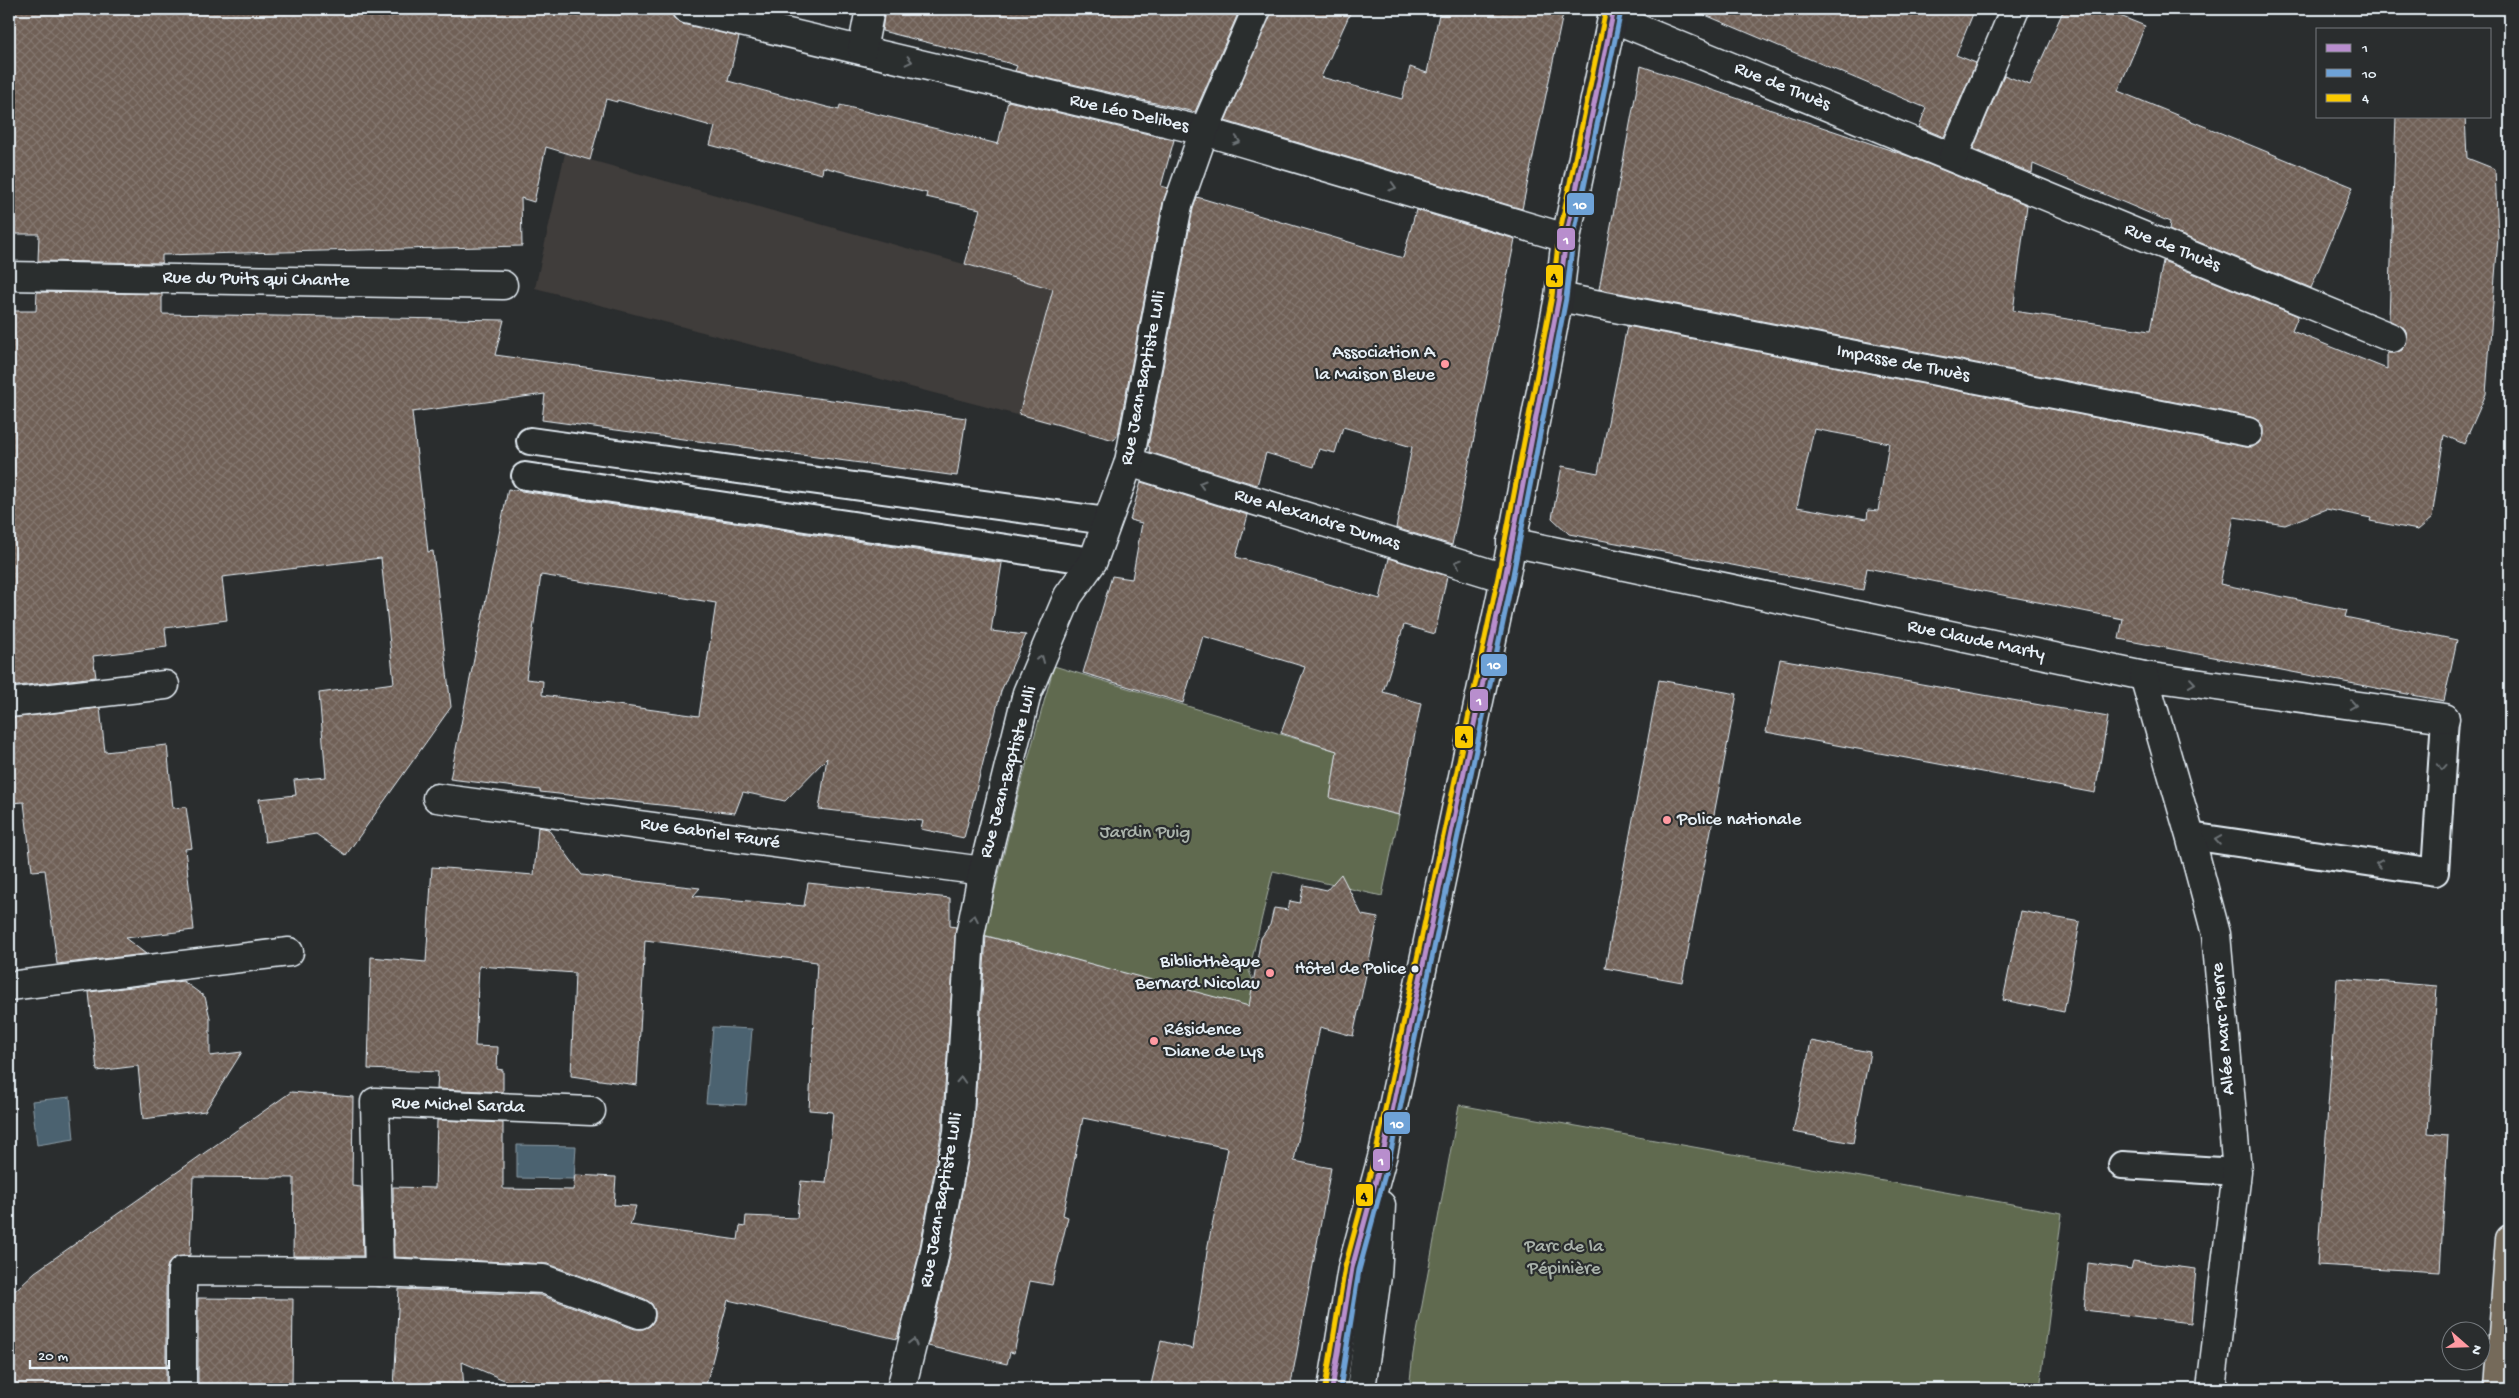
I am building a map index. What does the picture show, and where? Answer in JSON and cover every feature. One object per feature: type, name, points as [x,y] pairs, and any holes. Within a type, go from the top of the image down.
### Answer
[{"type":"highway","points":[[2499,1389],[2510,1238]]},
{"type":"street","name":"Rue Léo Delibes","points":[[686,9],[1204,132],[1566,238]]},
{"type":"street","points":[[862,50],[870,9]]},
{"type":"street","name":"Rue Jean-Baptiste Lulli","points":[[900,1389],[933,1261],[958,1132],[970,935],[983,871],[1027,693],[1068,596],[1093,561],[1129,462],[1178,205],[1204,132],[1257,9]]},
{"type":"street","points":[[1953,157],[2015,9]]},
{"type":"street","points":[[1332,1389],[1352,1268],[1383,1154],[1505,578],[1559,297],[1566,238],[1613,13]]},
{"type":"street","name":"Rue de Thuès","points":[[1613,13],[1953,157],[2392,338]]},
{"type":"street","name":"Rue du Puits qui Chante","points":[[9,276],[503,285]]},
{"type":"street","name":"Impasse de Thuès","points":[[1559,297],[2248,432]]},
{"type":"street","name":"Rue Alexandre Dumas","points":[[1129,462],[1505,578]]},
{"type":"street","name":"Rue Claude Marty","points":[[1511,542],[2144,676],[2445,718]]},
{"type":"street","name":"Allée Marc Pierre","points":[[2144,676],[2216,934],[2237,1172],[2211,1389]]},
{"type":"street","points":[[9,704],[165,686]]},
{"type":"street","name":"Rue Gabriel Fauré","points":[[437,798],[983,871]]},
{"type":"street","points":[[9,986],[289,952]]},
{"type":"street","name":"Rue Michel Sarda","points":[[379,1272],[375,1102],[592,1111]]},
{"type":"street","points":[[1380,1389],[1377,1276],[1383,1154]]},
{"type":"street","points":[[182,1389],[182,1271],[379,1272],[543,1279],[640,1314]]},
{"type":"street","points":[[1360,1389],[1377,1276]]},
{"type":"lane","points":[[530,441],[1106,521]]},
{"type":"lane","points":[[526,476],[1093,561]]},
{"type":"lane","points":[[2190,836],[2435,872],[2445,718]]},
{"type":"lane","points":[[2122,1165],[2237,1172]]},
{"type":"shaded area","points":[[565,153],[1133,311],[1105,438],[535,288]]},
{"type":"green space","name":"Jardin Puig","points":[[1054,666],[1337,751],[1330,798],[1399,815],[1382,896],[1273,871],[1249,971],[1266,1012],[984,935],[1020,788]]},
{"type":"green space","name":"Parc de la Pépinière","points":[[1459,1105],[2062,1213],[2040,1389],[1411,1389],[1410,1380],[1413,1354]]},
{"type":"water","points":[[713,1027],[752,1029],[746,1105],[706,1103]]},
{"type":"water","points":[[70,1097],[74,1139],[37,1145],[32,1101]]},
{"type":"water","points":[[517,1145],[576,1146],[574,1179],[517,1178]]},
{"type":"building","points":[[9,9],[671,9],[675,20],[682,24],[739,37],[728,81],[783,96],[839,110],[840,105],[998,144],[1008,101],[1174,140],[1161,186],[1168,188],[1163,202],[1118,435],[1114,440],[1019,414],[1053,289],[965,264],[980,209],[926,197],[927,193],[823,167],[822,174],[710,145],[715,127],[617,100],[617,102],[606,99],[590,160],[546,147],[534,202],[521,198],[522,246],[162,255],[162,263],[38,261],[39,234],[9,234]]},
{"type":"building","points":[[885,9],[1240,9],[1195,112],[1015,71],[1017,66],[1005,62],[882,31]]},
{"type":"building","points":[[1272,9],[1352,9],[1321,77],[1402,99],[1410,67],[1427,73],[1440,9],[1564,9],[1522,209],[1225,121]]},
{"type":"building","points":[[1691,9],[1975,9],[1956,55],[1976,63],[1944,137],[1919,127],[1926,108]]},
{"type":"building","points":[[2064,9],[2103,9],[2145,26],[2118,91],[2353,187],[2311,288],[2169,230],[2170,222],[2033,164],[2032,173],[1973,149],[2004,75],[2030,85]]},
{"type":"building","points":[[1641,66],[1908,156],[2027,205],[2013,311],[2150,331],[2163,261],[2298,316],[2292,331],[2387,369],[2387,353],[2395,353],[2402,350],[2406,344],[2407,336],[2404,328],[2389,320],[2396,118],[2465,118],[2467,158],[2495,169],[2498,238],[2486,394],[2464,444],[2444,435],[2432,518],[2418,530],[2370,521],[2371,518],[2326,509],[2285,525],[2234,517],[2220,584],[2347,610],[2345,617],[2457,640],[2444,701],[2119,639],[2123,619],[1867,568],[1863,590],[1569,534],[1552,518],[1562,466],[1598,473],[1627,326],[2245,447],[2253,447],[2259,443],[2263,435],[2263,426],[2259,421],[2251,417],[1599,289]],"holes":[[[1814,429],[1889,443],[1878,511],[1868,510],[1867,519],[1797,507]]]},
{"type":"building","points":[[1197,197],[1403,258],[1416,210],[1515,239],[1452,545],[1396,528],[1412,447],[1343,427],[1335,453],[1319,449],[1314,467],[1266,453],[1257,485],[1149,452],[1150,447],[1148,446],[1193,209]]},
{"type":"building","points":[[37,292],[162,294],[162,314],[504,320],[495,355],[966,418],[957,476],[542,420],[545,394],[412,412],[428,552],[433,551],[451,707],[346,855],[316,834],[265,842],[259,799],[296,795],[294,780],[326,777],[319,693],[394,683],[381,558],[222,577],[227,620],[165,628],[167,647],[93,656],[96,677],[9,687],[9,311],[36,311]]},
{"type":"building","points":[[1141,482],[1248,515],[1236,557],[1380,599],[1389,558],[1447,576],[1435,634],[1404,625],[1383,692],[1421,703],[1399,815],[1330,798],[1337,751],[1281,733],[1305,667],[1203,636],[1183,703],[1083,673],[1112,576],[1132,579],[1142,523],[1130,520]]},
{"type":"building","points":[[508,489],[1002,563],[991,631],[1026,635],[1001,691],[964,838],[921,829],[923,821],[819,809],[827,758],[785,801],[743,792],[735,813],[540,792],[540,790],[450,779]],"holes":[[[541,575],[716,603],[699,716],[542,695],[543,681],[526,679]]]},
{"type":"building","points":[[1780,659],[2108,717],[2095,793],[1766,732]]},
{"type":"building","points":[[1659,680],[1737,694],[1682,982],[1605,968]]},
{"type":"building","points":[[100,708],[105,752],[167,745],[173,808],[186,807],[192,848],[185,849],[194,930],[125,938],[146,954],[57,964],[45,870],[32,871],[24,802],[9,803],[9,718]]},
{"type":"building","points":[[538,827],[548,829],[582,875],[700,888],[693,896],[804,906],[808,883],[950,898],[950,926],[956,927],[942,1130],[918,1258],[897,1339],[728,1300],[705,1389],[553,1389],[520,1378],[516,1385],[462,1362],[464,1389],[394,1389],[399,1289],[540,1295],[635,1329],[643,1329],[650,1326],[655,1319],[655,1311],[652,1304],[645,1299],[548,1264],[394,1257],[393,1187],[435,1188],[437,1120],[503,1123],[503,1189],[573,1190],[575,1175],[616,1177],[614,1205],[636,1206],[630,1225],[738,1240],[740,1226],[745,1227],[746,1216],[797,1218],[801,1181],[826,1183],[833,1112],[809,1110],[817,962],[645,940],[637,1085],[571,1076],[575,973],[479,966],[475,1046],[498,1047],[497,1069],[503,1070],[503,1092],[437,1089],[438,1072],[368,1069],[371,957],[426,962],[432,867],[534,875]]},
{"type":"building","points":[[1341,874],[1362,915],[1378,918],[1353,1036],[1320,1027],[1294,1161],[1331,1168],[1290,1389],[1150,1389],[1161,1341],[1193,1349],[1208,1245],[1228,1148],[1083,1118],[1063,1215],[1068,1217],[1052,1285],[1030,1281],[1014,1353],[1010,1352],[1007,1364],[928,1346],[948,1265],[973,1135],[986,936],[1249,1006],[1261,938],[1270,925],[1274,908],[1288,910],[1290,901],[1300,903],[1304,885],[1327,890]]},
{"type":"building","points":[[2021,911],[2080,922],[2064,1012],[2003,1000]]},
{"type":"building","points":[[2337,978],[2437,986],[2428,1133],[2448,1135],[2440,1272],[2317,1265]]},
{"type":"building","points":[[183,981],[205,997],[210,1018],[210,1056],[242,1052],[205,1111],[143,1119],[138,1066],[97,1071],[89,992]]},
{"type":"building","points":[[1811,1041],[1870,1052],[1853,1143],[1793,1132]]},
{"type":"building","points":[[291,1092],[353,1097],[352,1186],[361,1187],[363,1256],[293,1256],[294,1178],[193,1177],[190,1255],[174,1258],[168,1264],[166,1271],[166,1389],[9,1389],[9,1296],[35,1272]]},
{"type":"building","points":[[2133,1261],[2196,1269],[2191,1323],[2084,1310],[2088,1263],[2131,1269]]},
{"type":"building","points":[[198,1298],[293,1299],[292,1389],[198,1389]]},
{"type":"transit line","name":"4","points":[[1325,1388],[1345,1267],[1376,1152],[1498,577],[1552,296],[1559,236],[1606,9]]},
{"type":"transit line","name":"1","points":[[1332,1389],[1352,1268],[1383,1154],[1505,578],[1559,297],[1566,238],[1614,9]]},
{"type":"transit line","name":"10","points":[[1340,1389],[1359,1270],[1390,1156],[1512,580],[1566,298],[1573,239],[1621,11]]},
{"type":"place","name":"Association A la Maison Bleue","points":[[1445,364]]},
{"type":"place","name":"Police nationale","points":[[1667,820]]},
{"type":"place","name":"Hôtel de Police","points":[[1415,969]]},
{"type":"place","name":"Bibliothèque Bernard Nicolau","points":[[1270,973]]},
{"type":"place","name":"Résidence Diane de Lys","points":[[1154,1041]]}]
